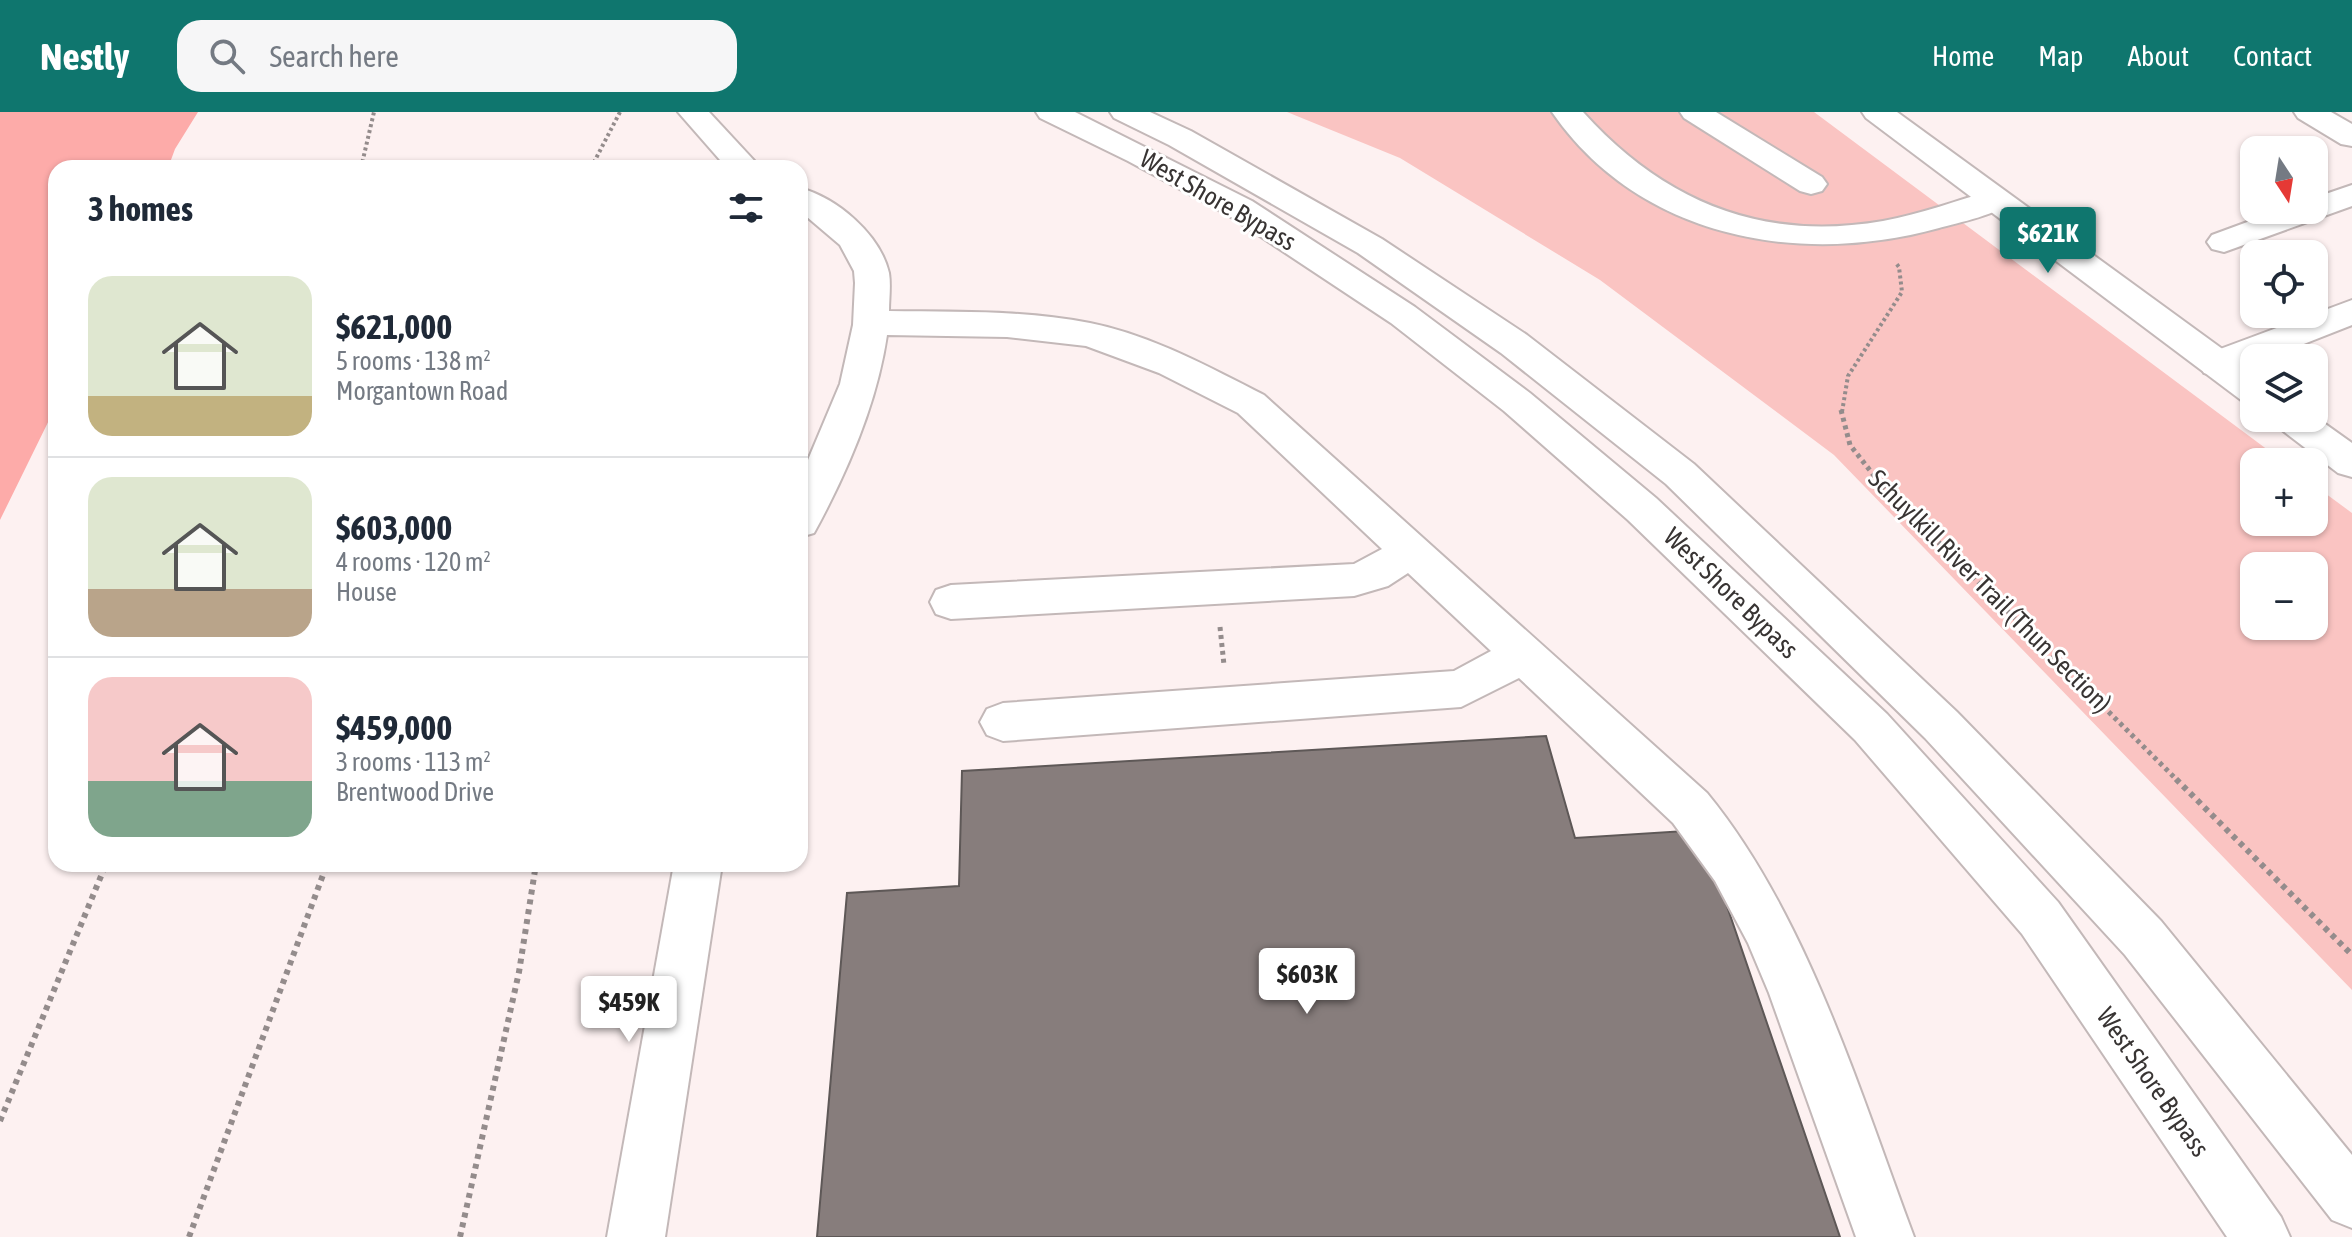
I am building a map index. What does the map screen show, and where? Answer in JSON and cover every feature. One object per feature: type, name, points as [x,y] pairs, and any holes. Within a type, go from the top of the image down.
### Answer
[{"type":"main road","points":[[693,112],[736,160]]},
{"type":"main road","name":"West Shore Bypass","points":[[1051,112],[1139,154],[1240,208],[1403,315],[1517,402],[1642,509],[1871,727],[2040,918],[2261,1237]]},
{"type":"main road","name":"West Shore Bypass","points":[[1125,112],[1180,138],[1370,246],[1514,344],[1680,474],[1941,725],[2143,938],[2352,1200]]},
{"type":"main road","points":[[1567,112],[1627,173],[1665,198],[1724,221],[1789,235],[1872,233],[1947,216],[1995,200]]},
{"type":"main road","points":[[1695,112],[1811,184]]},
{"type":"main road","points":[[1877,112],[2240,381]]},
{"type":"main road","points":[[2309,112],[2352,137]]},
{"type":"main road","points":[[2328,204],[2352,195]]},
{"type":"main road","points":[[808,202],[854,237],[871,272],[873,323],[856,393],[808,504]]},
{"type":"main road","points":[[2224,242],[2274,224]]},
{"type":"main road","points":[[2217,364],[2352,312]]},
{"type":"main road","points":[[873,323],[1007,325],[1090,335],[1172,364],[1251,404],[1413,550],[1690,808],[1727,857],[1771,937],[1794,991],[1885,1237]]},
{"type":"main road","points":[[2310,432],[2352,463]]},
{"type":"main road","points":[[951,602],[1354,580],[1373,575],[1413,550]]},
{"type":"main road","points":[[1003,722],[1461,689],[1523,654]]},
{"type":"main road","points":[[636,1237],[697,872]]},
{"type":"path","points":[[363,160],[374,112]]},
{"type":"path","points":[[595,160],[620,112]]},
{"type":"path","name":"Schuylkill River Trail (Thun Section)","points":[[1872,233],[1899,267],[1902,292],[1848,376],[1841,408],[1850,445],[1883,487],[2352,955]]},
{"type":"path","points":[[0,1121],[103,872]]},
{"type":"path","points":[[189,1237],[324,872]]},
{"type":"path","points":[[460,1237],[519,972],[535,872]]},
{"type":"shaded area","points":[[0,112],[198,112],[171,160],[48,160],[48,422],[0,520]]},
{"type":"shaded area","points":[[1287,112],[1814,112],[2265,448],[2240,448],[2240,536],[2328,536],[2328,495],[2352,513],[2352,990],[1834,455],[1600,280],[1400,158]]},
{"type":"building","points":[[1546,736],[1575,838],[1701,830],[1840,1237],[817,1237],[847,893],[959,886],[962,771]]}]
